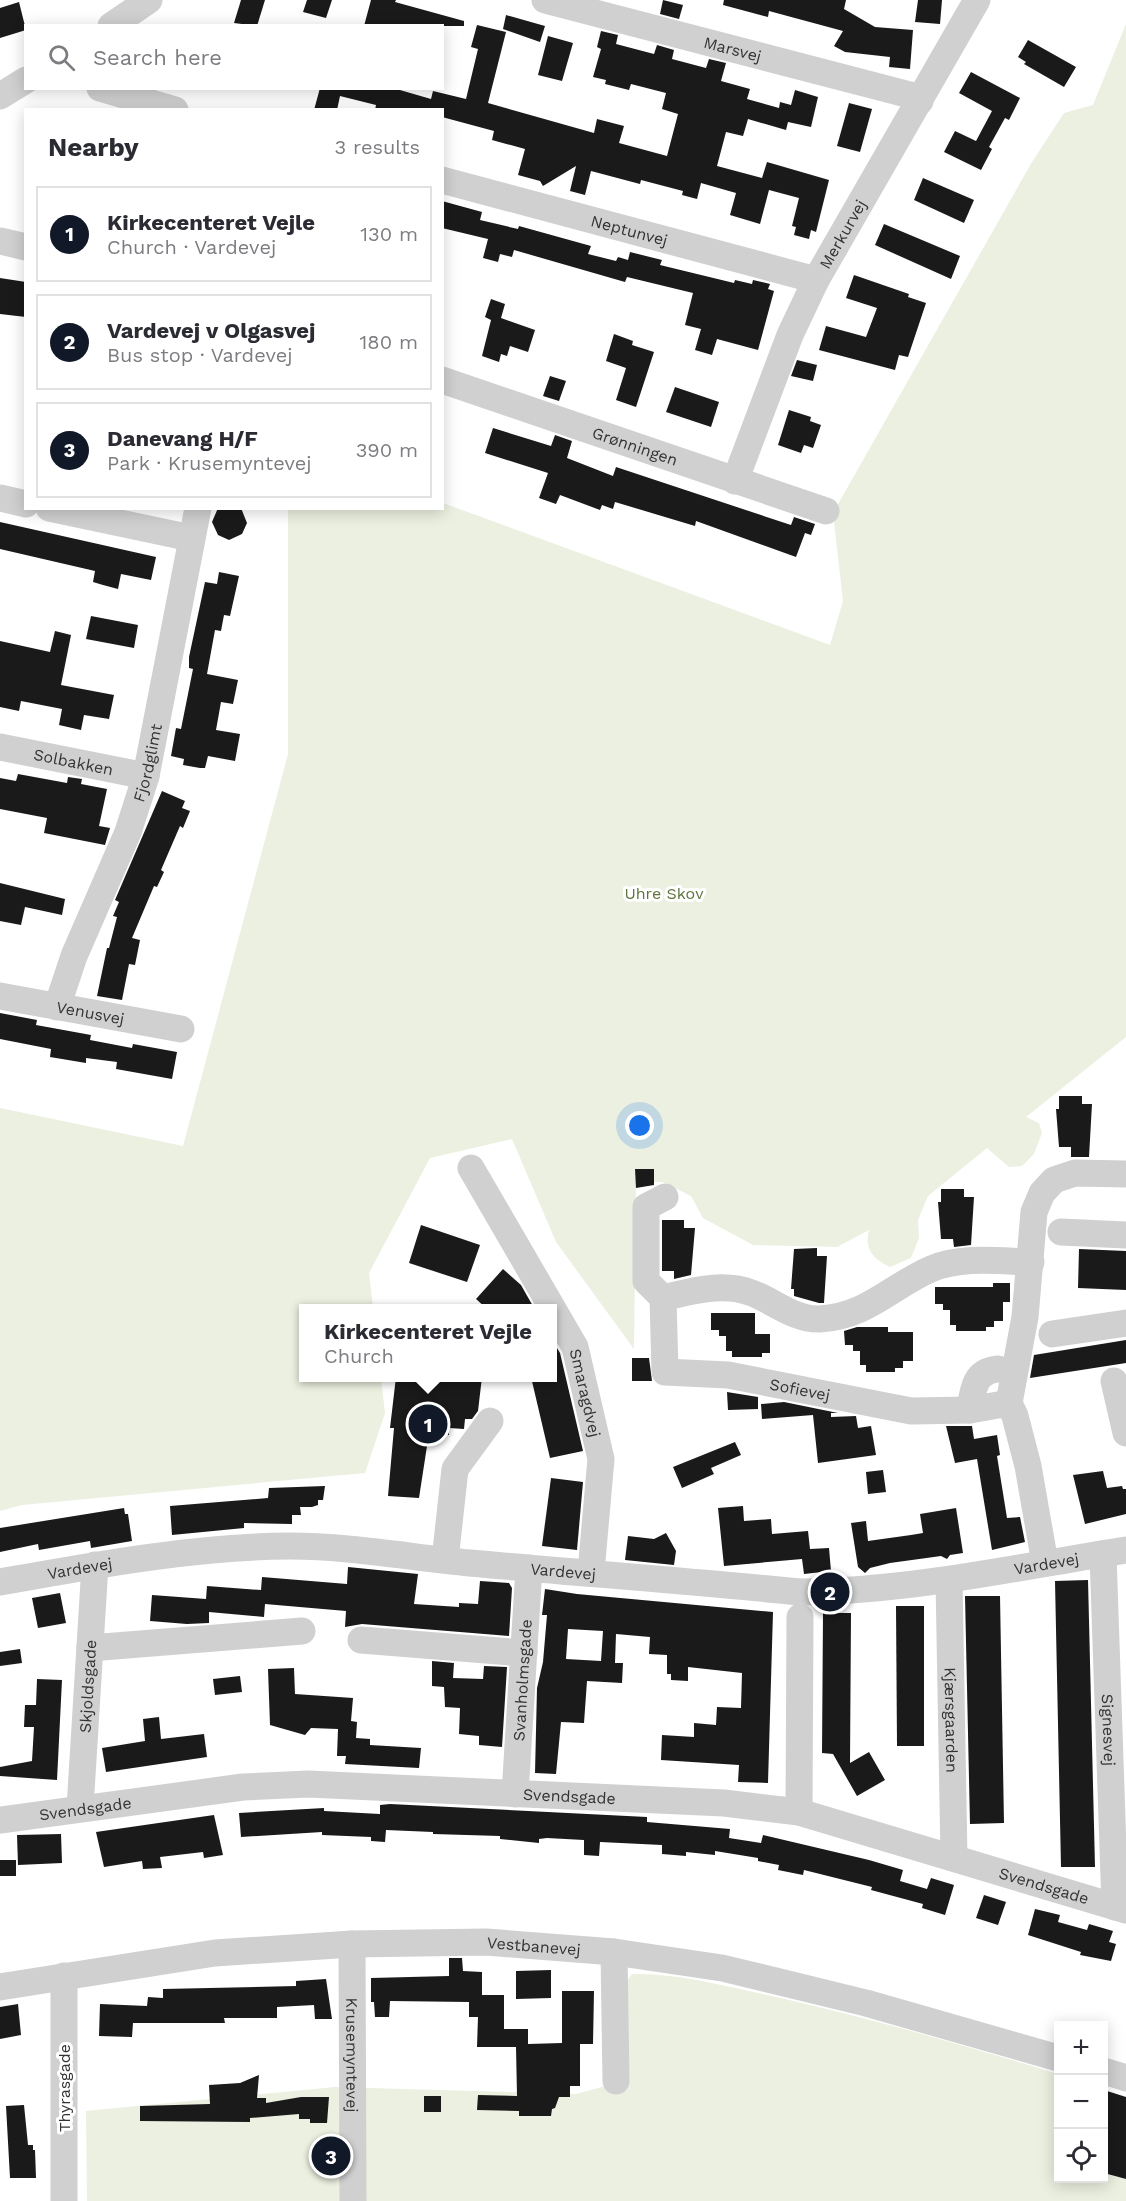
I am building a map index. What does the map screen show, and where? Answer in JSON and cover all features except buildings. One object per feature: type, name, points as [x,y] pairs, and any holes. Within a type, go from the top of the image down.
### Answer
[{"type":"street","name":"Marsvej","points":[[545,0],[910,95],[920,101]]},
{"type":"street","name":"Merkurvej","points":[[735,481],[790,335],[816,280],[977,0]]},
{"type":"street","points":[[114,24],[144,1]]},
{"type":"street","points":[[0,96],[24,81]]},
{"type":"street","points":[[107,90],[168,108]]},
{"type":"street","name":"Neptunvej","points":[[444,181],[816,280]]},
{"type":"street","points":[[0,241],[24,247]]},
{"type":"street","name":"Grønningen","points":[[444,381],[826,511]]},
{"type":"street","points":[[0,498],[24,504]]},
{"type":"street","points":[[58,510],[191,538]]},
{"type":"street","name":"Fjordglimt","points":[[57,1007],[74,956],[128,832],[146,776],[198,510]]},
{"type":"street","name":"Solbakken","points":[[0,747],[146,776]]},
{"type":"street","name":"Venusvej","points":[[0,996],[181,1029]]},
{"type":"street","name":"Smaragdvej","points":[[471,1167],[550,1304]]},
{"type":"street","points":[[1045,1563],[1028,1466],[1015,1416],[1009,1403],[1025,1317],[1034,1212],[1042,1192],[1054,1180],[1075,1173],[1126,1174]]},
{"type":"street","points":[[664,1197],[646,1207],[646,1281],[663,1298],[703,1288],[729,1288],[752,1293],[794,1314],[817,1319],[861,1311],[918,1275],[955,1262],[1031,1262]]},
{"type":"street","points":[[1061,1232],[1126,1235]]},
{"type":"street","name":"Sofievej","points":[[663,1298],[665,1372],[728,1375],[911,1412],[970,1410],[1009,1403]]},
{"type":"street","name":"Smaragdvej","points":[[557,1316],[575,1347],[601,1459],[591,1572]]},
{"type":"street","points":[[1052,1334],[1126,1323]]},
{"type":"street","points":[[970,1410],[973,1390],[978,1378],[984,1373],[998,1370]]},
{"type":"street","points":[[1114,1381],[1126,1433]]},
{"type":"street","points":[[445,1560],[455,1469],[490,1421]]},
{"type":"street","name":"Vardevej","points":[[0,1581],[95,1565],[215,1550],[289,1546],[361,1550],[445,1560],[800,1592],[867,1590],[949,1580],[1115,1552]]},
{"type":"street","name":"Signesvej","points":[[1115,1552],[1120,1908]]},
{"type":"street","name":"Skjoldsgade","points":[[80,1808],[95,1565]]},
{"type":"street","name":"Svanholmsgade","points":[[515,1794],[529,1568]]},
{"type":"street","name":"Kjærsgaarden","points":[[949,1580],[954,1858]]},
{"type":"street","points":[[799,1812],[800,1617]]},
{"type":"street","points":[[90,1648],[302,1631]]},
{"type":"street","points":[[361,1640],[524,1653]]},
{"type":"street","name":"Svendsgade","points":[[0,1820],[243,1787],[308,1784],[724,1803],[799,1812],[1120,1908]]},
{"type":"street","name":"Vestbanevej","points":[[0,1987],[215,1953],[352,1944],[486,1942],[614,1952],[722,1968],[866,2003],[1054,2057]]},
{"type":"street","name":"Krusemyntevej","points":[[352,1944],[353,2201]]},
{"type":"street","points":[[614,1952],[616,2081]]},
{"type":"street","name":"Thyrasgade","points":[[64,1976],[64,2201]]},
{"type":"street","points":[[1108,2072],[1126,2078]]},
{"type":"green space","name":"Uhre Skov","points":[[1126,24],[1126,1037],[1026,1117],[1039,1123],[1042,1133],[1034,1154],[1022,1166],[1009,1167],[987,1148],[928,1196],[918,1220],[919,1238],[911,1258],[890,1267],[871,1253],[868,1243],[869,1230],[837,1247],[753,1245],[703,1218],[691,1196],[663,1182],[636,1182],[634,1349],[556,1242],[512,1139],[430,1158],[369,1273],[373,1304],[299,1304],[299,1382],[381,1382],[385,1413],[365,1473],[22,1505],[0,1511],[0,1108],[183,1146],[288,754],[288,510],[444,510],[444,503],[830,645],[843,601],[833,513],[1032,162],[1064,113],[1093,105]]},
{"type":"green space","points":[[632,1974],[665,1975],[698,1980],[911,2031],[1054,2073],[1054,2183],[1108,2183],[1108,2093],[1126,2099],[1126,2201],[87,2201],[86,2111],[335,2087],[576,2094],[620,2082],[625,1984]]},
{"type":"place","name":"Kirkecenteret Vejle","points":[[428,1424]]},
{"type":"place","name":"Vardevej v Olgasvej","points":[[830,1592]]},
{"type":"place","name":"Danevang H/F","points":[[331,2156]]}]
